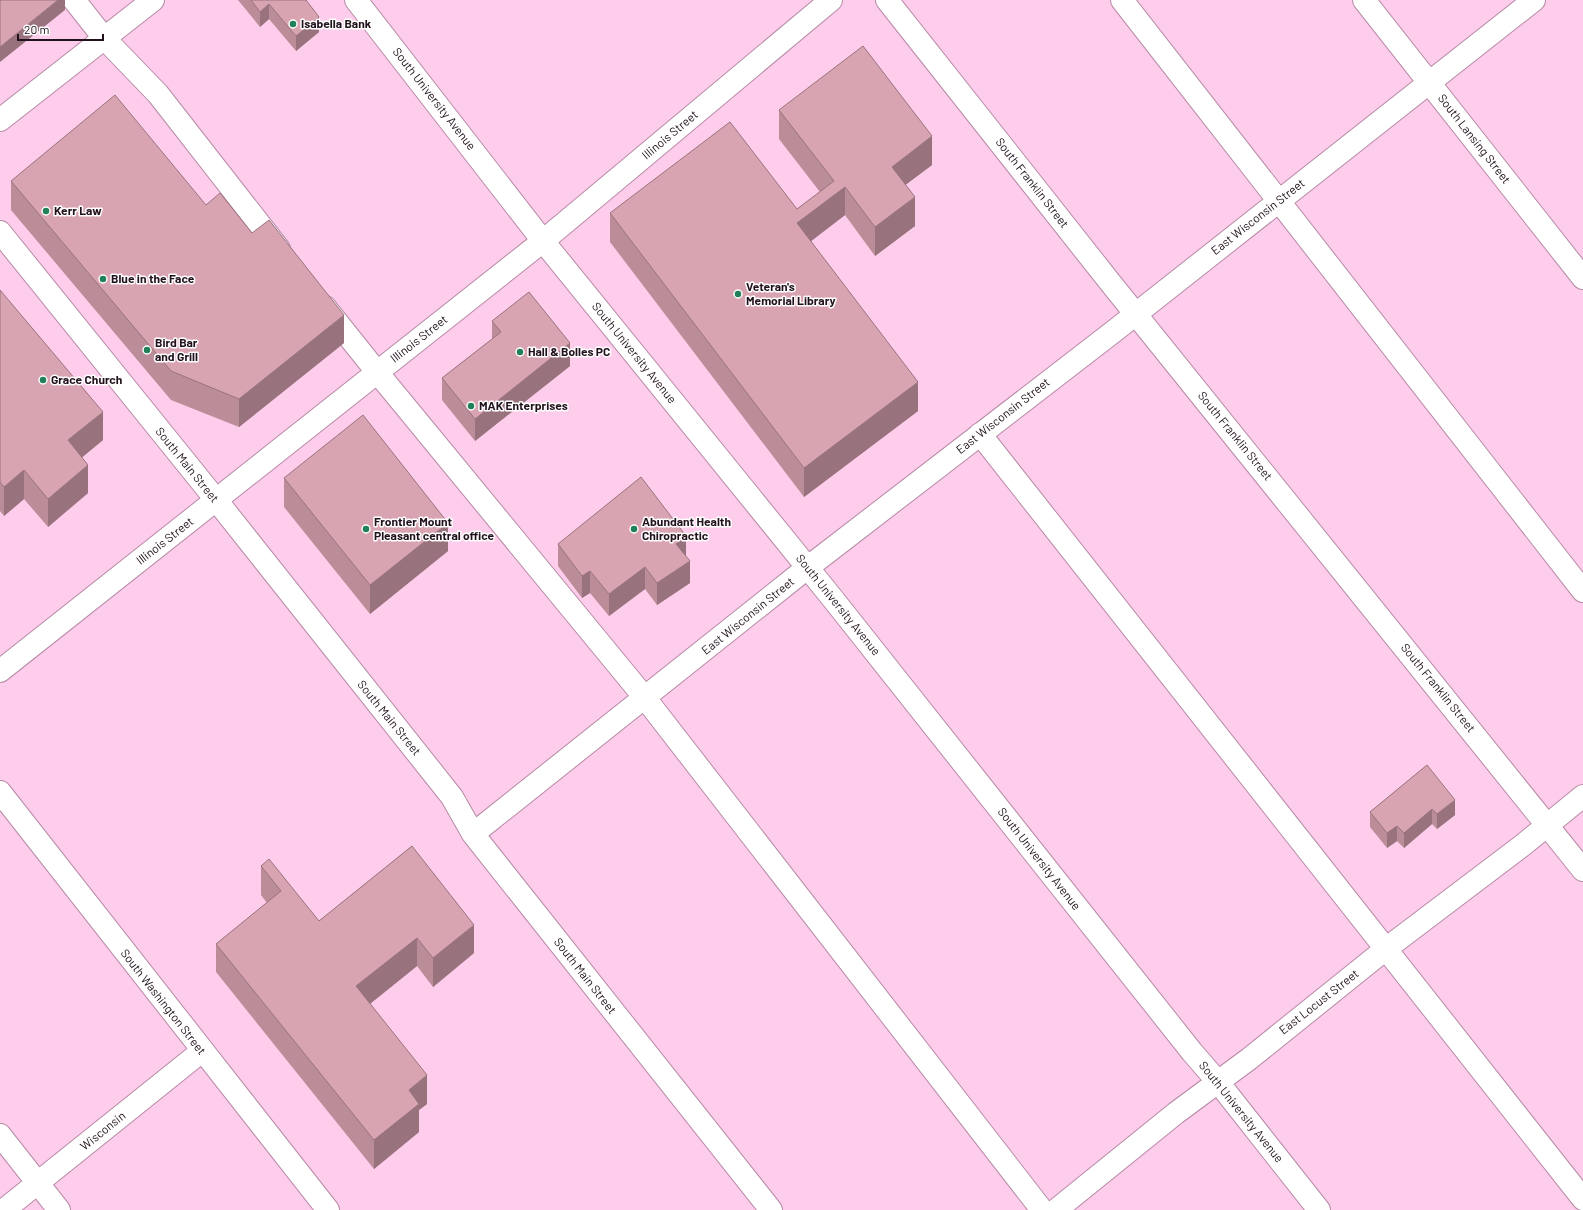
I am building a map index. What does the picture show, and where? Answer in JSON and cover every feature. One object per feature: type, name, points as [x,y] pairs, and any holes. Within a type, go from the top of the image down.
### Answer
[{"type":"street","points":[[74,0],[104,38],[158,94],[293,266]]},
{"type":"street","points":[[0,120],[153,0]]},
{"type":"street","name":"South University Avenue","points":[[356,0],[543,241],[807,568],[1192,1052],[1218,1082],[1320,1210]]},
{"type":"street","name":"Illinois Street","points":[[0,671],[217,501],[543,241],[831,0]]},
{"type":"street","name":"South Franklin Street","points":[[887,0],[1583,870]]},
{"type":"street","points":[[1122,0],[1280,200],[1583,591]]},
{"type":"street","name":"South Lansing Street","points":[[1364,0],[1583,278]]},
{"type":"street","name":"East Wisconsin Street","points":[[473,834],[807,568],[1136,313],[1534,0]]},
{"type":"street","name":"South Main Street","points":[[0,232],[217,501],[452,797],[473,834],[770,1210]]},
{"type":"street","points":[[312,290],[377,372],[645,698],[1042,1210]]},
{"type":"street","points":[[980,434],[1387,948],[1583,1199]]},
{"type":"street","name":"South Washington Street","points":[[0,792],[328,1210]]},
{"type":"street","name":"East Locust Street","points":[[1056,1210],[1387,948],[1548,825],[1583,796]]},
{"type":"street","name":"Wisconsin","points":[[4,1210],[202,1051]]},
{"type":"street","points":[[0,1135],[59,1210]]},
{"type":"building","points":[[0,0],[58,0],[0,47]]},
{"type":"building","points":[[251,0],[306,0],[319,17],[296,36],[269,4],[260,12]]},
{"type":"building","points":[[863,46],[932,136],[892,167],[915,197],[875,227],[845,187],[797,223],[918,382],[804,468],[610,213],[730,122],[797,209],[834,181],[779,110]]},
{"type":"building","points":[[115,95],[206,205],[220,193],[252,233],[269,220],[344,315],[239,399],[171,371],[11,181]]},
{"type":"building","points":[[0,290],[103,412],[68,440],[88,465],[48,499],[24,470],[4,487],[0,482]]},
{"type":"building","points":[[529,292],[570,343],[475,419],[442,378],[501,332],[492,321]]},
{"type":"building","name":"Frontier Mount Pleasant central office","points":[[363,415],[448,523],[370,585],[284,478]]},
{"type":"building","name":"Abundant Health Chiropractic","points":[[641,477],[686,536],[676,544],[690,561],[657,583],[645,567],[609,594],[590,571],[582,576],[558,544]]},
{"type":"building","points":[[1427,765],[1455,800],[1437,814],[1432,809],[1404,833],[1397,826],[1387,833],[1370,812]]},
{"type":"building","points":[[412,846],[474,925],[433,958],[417,938],[356,986],[427,1075],[409,1090],[419,1104],[374,1140],[216,944],[281,891],[261,866],[269,859],[319,921]]},
{"type":"place","name":"Isabella Bank","points":[[293,24]]},
{"type":"place","name":"Kerr Law","points":[[46,211]]},
{"type":"place","name":"Blue in the Face","points":[[103,279]]},
{"type":"place","name":"Veteran's Memorial Library","points":[[738,294]]},
{"type":"place","name":"Bird Bar and Grill","points":[[147,350]]},
{"type":"place","name":"Hall & Bolles PC","points":[[520,352]]},
{"type":"place","name":"Grace Church","points":[[43,380]]},
{"type":"place","name":"MAK Enterprises","points":[[471,406]]},
{"type":"place","name":"Frontier Mount Pleasant central office","points":[[366,529]]},
{"type":"place","name":"Abundant Health Chiropractic","points":[[634,529]]}]
